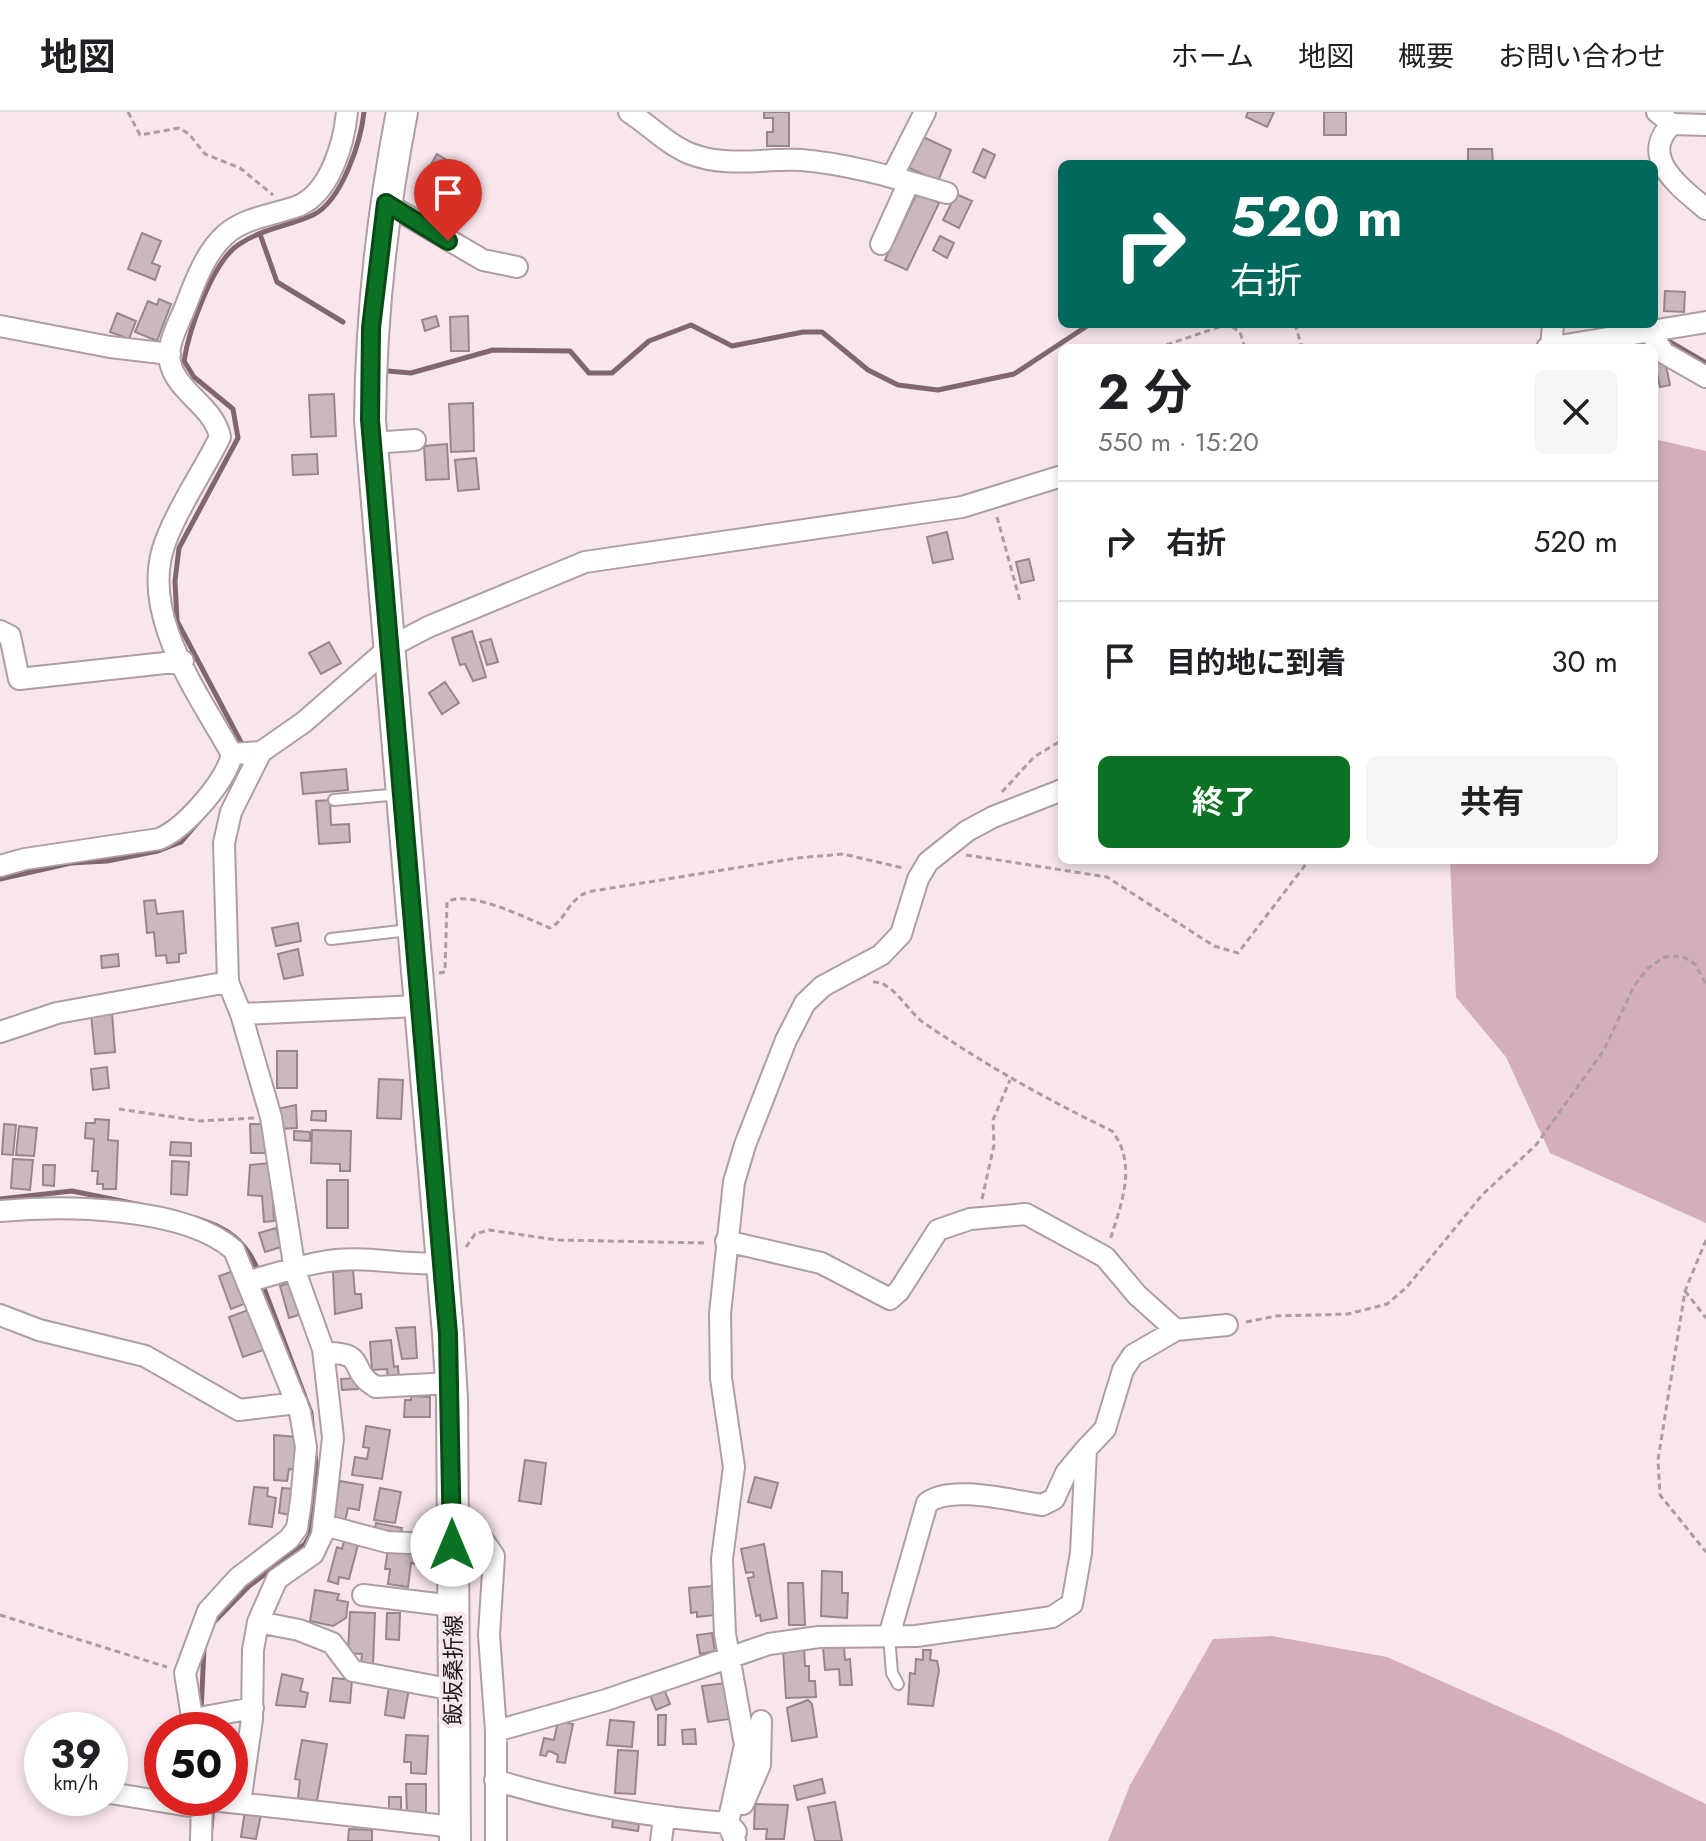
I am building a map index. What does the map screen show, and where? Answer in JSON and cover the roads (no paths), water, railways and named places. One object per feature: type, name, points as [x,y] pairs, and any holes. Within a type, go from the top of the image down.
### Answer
[{"type":"main road","name":"飯坂桑折線","points":[[402,112],[386,203],[371,328],[372,443],[451,1383],[455,1834]]},
{"type":"street","points":[[312,1531],[333,1438],[324,1353],[295,1271],[271,1117],[241,1014],[228,982],[224,843],[246,754],[183,661],[164,620],[156,579],[174,521],[220,437],[209,413],[178,379],[169,362],[196,280],[216,245],[239,225],[302,204],[329,173],[345,132],[347,112]]},
{"type":"street","points":[[629,112],[690,153],[713,160],[729,163],[801,160],[900,179],[947,193]]},
{"type":"street","points":[[881,244],[900,179],[925,112]]},
{"type":"street","points":[[1706,125],[1664,118],[1657,146],[1659,160],[1706,209]]},
{"type":"street","points":[[386,203],[483,260],[517,267]]},
{"type":"street","points":[[1574,344],[1706,322]]},
{"type":"street","points":[[0,326],[110,347],[170,354]]},
{"type":"street","points":[[1650,332],[1664,353],[1706,377]]},
{"type":"street","points":[[372,443],[415,440]]},
{"type":"street","points":[[0,866],[25,859],[159,839],[175,833],[246,754],[304,722],[390,647],[428,627],[585,562],[962,507],[1058,477]]},
{"type":"street","points":[[0,631],[10,636],[19,679],[183,661]]},
{"type":"street","points":[[732,1832],[745,1745],[727,1658],[722,1559],[734,1467],[721,1378],[720,1314],[734,1182],[745,1145],[797,1018],[813,994],[881,955],[901,934],[922,873],[946,845],[993,817],[1058,792]]},
{"type":"street","points":[[0,1032],[57,1013],[228,982]]},
{"type":"street","points":[[241,1014],[417,993]]},
{"type":"street","points":[[0,1211],[70,1206],[180,1225],[225,1241],[259,1279],[297,1403],[306,1447],[313,1554],[277,1579],[258,1622],[253,1650],[253,1708],[248,1719]]},
{"type":"street","points":[[726,1241],[821,1263],[890,1299],[899,1291],[938,1230],[987,1217],[1026,1214],[1105,1257],[1137,1295],[1176,1330]]},
{"type":"street","points":[[259,1279],[323,1261],[360,1260],[410,1265],[442,1263]]},
{"type":"street","points":[[0,1315],[39,1330],[145,1356],[239,1410],[297,1403]]},
{"type":"street","points":[[889,1636],[927,1503],[935,1496],[954,1493],[1042,1505],[1054,1499],[1066,1473],[1105,1429],[1123,1370],[1133,1355],[1176,1330],[1227,1325]]},
{"type":"street","points":[[324,1353],[346,1352],[352,1356],[366,1381],[376,1387],[451,1383]]},
{"type":"street","points":[[496,1731],[606,1700],[769,1644],[819,1637],[916,1636],[1052,1617],[1072,1604],[1081,1553],[1086,1449]]},
{"type":"street","points":[[196,1712],[185,1673],[208,1611],[238,1578],[289,1539],[312,1531],[387,1542],[483,1540],[494,1556],[489,1635],[496,1731],[496,1841]]},
{"type":"street","points":[[363,1595],[453,1606]]},
{"type":"street","points":[[258,1622],[299,1630],[332,1643],[353,1671],[454,1690]]},
{"type":"street","points":[[235,1712],[253,1708]]},
{"type":"street","points":[[732,1832],[760,1765],[761,1721]]},
{"type":"street","points":[[495,1780],[551,1797],[732,1832],[744,1841]]},
{"type":"street","points":[[248,1806],[455,1834]]},
{"type":"street","points":[[201,1841],[208,1816]]},
{"type":"street","points":[[661,1841],[664,1818]]},
{"type":"lane","points":[[334,800],[401,794]]},
{"type":"lane","points":[[331,939],[411,930]]},
{"type":"lane","points":[[889,1636],[892,1673],[898,1684]]},
{"type":"waterway","points":[[243,746],[177,621],[175,581],[179,548],[238,438],[233,409],[194,377],[184,361],[196,315],[219,266],[238,245],[266,231],[313,215],[323,208],[333,197],[348,169],[364,112]]},
{"type":"waterway","points":[[260,234],[277,282],[343,322]]},
{"type":"waterway","points":[[388,371],[411,373],[493,350],[570,351],[589,373],[612,373],[649,341],[691,325],[732,346],[803,332],[822,332],[868,370],[898,385],[938,390],[1014,374],[1058,345]]},
{"type":"waterway","points":[[1060,344],[1084,328]]},
{"type":"waterway","points":[[1665,339],[1706,363]]},
{"type":"waterway","points":[[0,879],[71,863],[107,861],[158,851],[181,842],[205,814]]},
{"type":"waterway","points":[[0,1199],[72,1191],[146,1206]]},
{"type":"waterway","points":[[195,1218],[217,1226],[234,1237],[248,1252],[259,1273]]},
{"type":"waterway","points":[[213,1623],[249,1586],[305,1544],[310,1535],[316,1464],[311,1413],[262,1283]]},
{"type":"waterway","points":[[201,1712],[204,1648]]},
{"type":"waterway","points":[[211,1828],[212,1816]]}]
